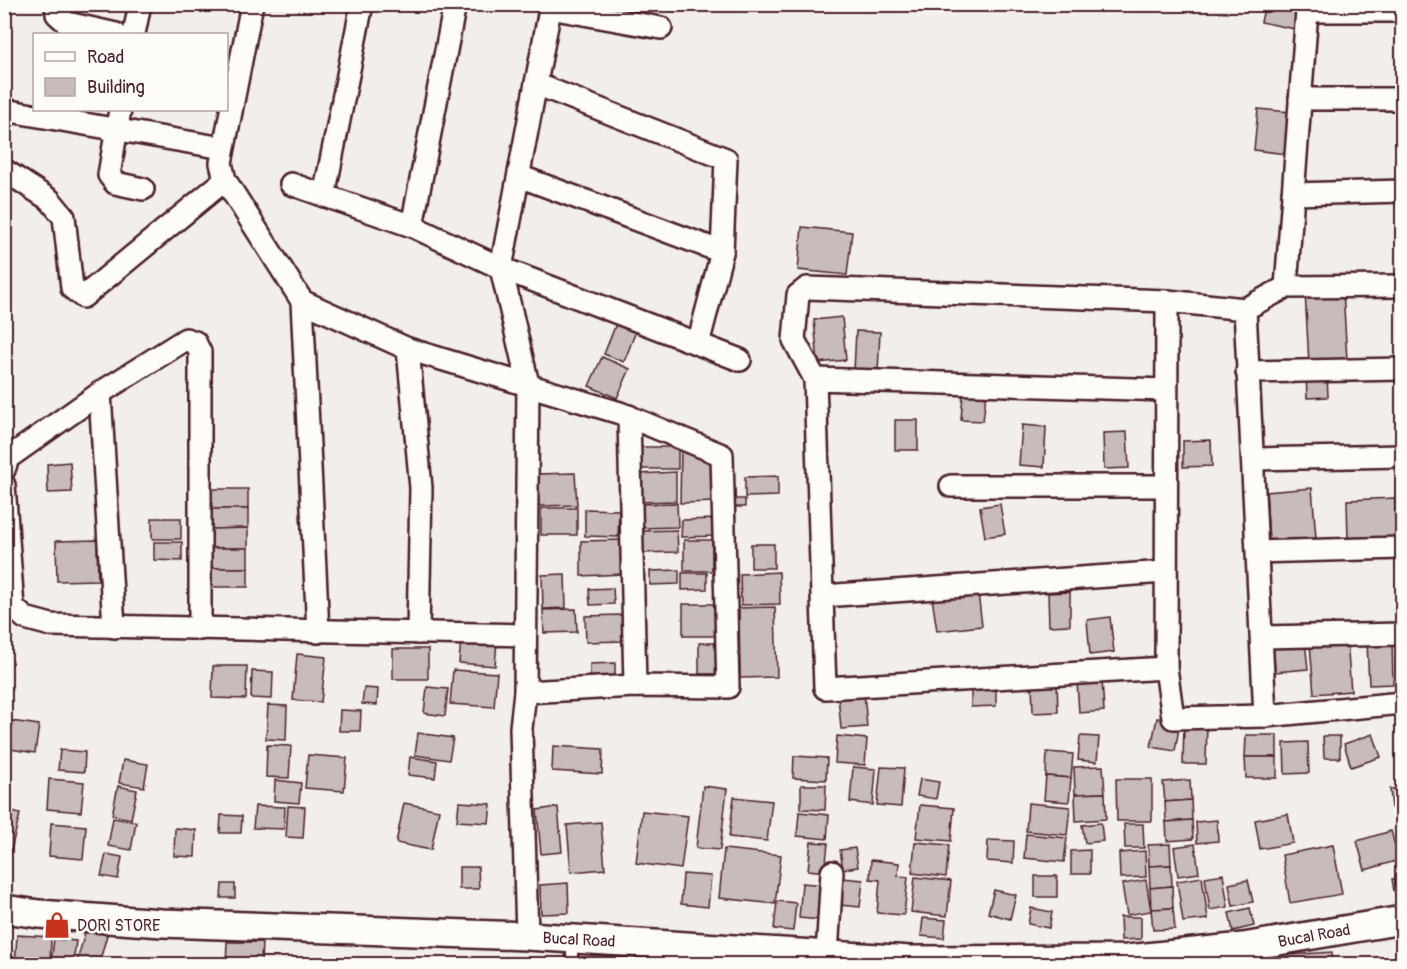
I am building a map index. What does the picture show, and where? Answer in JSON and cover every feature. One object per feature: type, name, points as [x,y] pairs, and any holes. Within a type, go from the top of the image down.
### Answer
[{"type":"street","points":[[56,4],[57,14],[67,23],[112,33]]},
{"type":"street","points":[[134,33],[140,4]]},
{"type":"street","points":[[252,4],[221,163],[225,180],[302,301],[318,632]]},
{"type":"street","points":[[324,196],[362,4]]},
{"type":"street","points":[[412,226],[455,4]]},
{"type":"street","points":[[527,936],[522,728],[525,692],[528,384],[501,268],[551,6],[661,28]]},
{"type":"street","points":[[1286,287],[1307,11],[1402,11]]},
{"type":"street","points":[[536,84],[726,159],[722,252],[698,344]]},
{"type":"street","points":[[1300,99],[1402,99]]},
{"type":"street","points":[[4,110],[118,120],[223,148]]},
{"type":"street","points":[[118,120],[109,175],[115,183],[142,189]]},
{"type":"street","points":[[4,170],[50,200],[64,217],[72,288],[83,297],[225,180]]},
{"type":"street","points":[[519,177],[722,252]]},
{"type":"street","points":[[291,184],[412,226],[501,268],[740,360]]},
{"type":"street","points":[[1293,194],[1402,191]]},
{"type":"street","points":[[1166,668],[828,689],[823,685],[823,596],[815,379],[794,340],[798,295],[807,288],[1167,301],[1245,309],[1286,287],[1402,286]]},
{"type":"street","points":[[302,301],[408,349],[629,416],[722,455],[728,687],[635,686],[525,692]]},
{"type":"street","points":[[1167,301],[1166,668],[1173,718],[1265,716],[1402,703]]},
{"type":"street","points":[[1245,309],[1265,716]]},
{"type":"street","points":[[4,470],[8,458],[100,393],[186,339],[195,342],[200,352],[200,629]]},
{"type":"street","points":[[408,349],[421,488],[418,633]]},
{"type":"street","points":[[1247,372],[1402,369]]},
{"type":"street","points":[[815,379],[1166,390]]},
{"type":"street","points":[[100,393],[114,627]]},
{"type":"street","points":[[629,416],[635,686]]},
{"type":"street","points":[[1253,459],[1402,456]]},
{"type":"street","points":[[4,485],[13,607],[25,618],[51,625],[525,635]]},
{"type":"street","points":[[951,486],[1165,486]]},
{"type":"street","points":[[1258,552],[1402,548]]},
{"type":"street","points":[[823,596],[1165,572]]},
{"type":"street","points":[[1262,637],[1402,634]]},
{"type":"street","points":[[827,954],[832,872]]},
{"type":"street","name":"Bucal Road","points":[[4,909],[39,914],[162,923],[527,936],[572,952],[827,954],[883,961],[1127,960],[1242,952],[1402,920]]},
{"type":"building","points":[[1265,4],[1304,7],[1300,30],[1261,22]]},
{"type":"building","points":[[1258,109],[1290,112],[1286,154],[1254,150]]},
{"type":"building","points":[[802,227],[852,232],[847,275],[798,270]]},
{"type":"building","points":[[1343,290],[1347,360],[1309,363],[1305,292]]},
{"type":"building","points":[[842,317],[846,360],[818,363],[814,320]]},
{"type":"building","points":[[616,324],[636,331],[624,362],[604,354]]},
{"type":"building","points":[[856,331],[880,332],[878,372],[854,371]]},
{"type":"building","points":[[602,357],[630,369],[617,398],[589,386]]},
{"type":"building","points":[[1306,373],[1327,373],[1328,397],[1307,398]]},
{"type":"building","points":[[963,393],[986,395],[983,421],[961,420]]},
{"type":"building","points":[[895,420],[918,420],[918,450],[895,450]]},
{"type":"building","points":[[1022,425],[1046,427],[1044,467],[1019,465]]},
{"type":"building","points":[[1127,432],[1129,468],[1104,469],[1103,433]]},
{"type":"building","points":[[1211,440],[1212,466],[1183,467],[1183,441]]},
{"type":"building","points":[[640,447],[678,447],[678,469],[640,469]]},
{"type":"building","points":[[681,448],[716,460],[717,502],[680,503]]},
{"type":"building","points":[[70,462],[72,492],[48,493],[47,464]]},
{"type":"building","points":[[676,472],[676,501],[640,502],[639,474]]},
{"type":"building","points":[[575,473],[577,505],[539,506],[537,474]]},
{"type":"building","points":[[778,476],[778,496],[745,497],[745,477]]},
{"type":"building","points":[[1312,488],[1316,538],[1269,541],[1266,492]]},
{"type":"building","points":[[212,489],[248,489],[248,509],[212,509]]},
{"type":"building","points":[[1395,498],[1396,541],[1348,542],[1347,500]]},
{"type":"building","points":[[734,499],[745,499],[745,507],[734,507]]},
{"type":"building","points":[[677,503],[678,527],[640,528],[639,504]]},
{"type":"building","points":[[1000,504],[1005,534],[985,537],[980,507]]},
{"type":"building","points":[[541,508],[577,508],[577,535],[541,535]]},
{"type":"building","points":[[212,509],[248,509],[248,528],[212,529]]},
{"type":"building","points":[[585,509],[619,510],[618,537],[585,536]]},
{"type":"building","points":[[152,518],[181,518],[181,539],[152,539]]},
{"type":"building","points":[[718,519],[718,536],[681,537],[682,520]]},
{"type":"building","points":[[248,528],[248,548],[212,548],[212,529]]},
{"type":"building","points":[[677,530],[678,552],[640,553],[640,531]]},
{"type":"building","points":[[97,540],[98,580],[57,581],[56,541]]},
{"type":"building","points":[[622,540],[623,574],[581,576],[581,541]]},
{"type":"building","points":[[684,540],[712,540],[712,571],[684,571]]},
{"type":"building","points":[[154,542],[182,542],[182,561],[154,560]]},
{"type":"building","points":[[751,544],[774,544],[774,568],[751,568]]},
{"type":"building","points":[[212,548],[248,548],[248,568],[212,568]]},
{"type":"building","points":[[212,568],[248,568],[248,587],[212,587]]},
{"type":"building","points":[[679,570],[679,584],[650,585],[650,571]]},
{"type":"building","points":[[779,572],[780,604],[741,605],[740,574]]},
{"type":"building","points":[[682,573],[707,573],[707,589],[682,590]]},
{"type":"building","points":[[565,574],[566,608],[543,609],[542,575]]},
{"type":"building","points":[[613,588],[614,604],[590,605],[589,589]]},
{"type":"building","points":[[978,592],[982,626],[937,631],[932,598]]},
{"type":"building","points":[[1070,592],[1070,625],[1049,626],[1048,593]]},
{"type":"building","points":[[683,604],[719,604],[720,636],[683,636]]},
{"type":"building","points":[[775,607],[777,677],[740,678],[739,608]]},
{"type":"building","points":[[576,609],[577,632],[544,633],[543,610]]},
{"type":"building","points":[[622,615],[623,641],[586,642],[585,616]]},
{"type":"building","points":[[1110,617],[1114,652],[1090,655],[1087,620]]},
{"type":"building","points":[[461,638],[497,641],[495,666],[459,663]]},
{"type":"building","points":[[1392,640],[1393,684],[1369,685],[1367,641]]},
{"type":"building","points":[[1347,641],[1351,691],[1314,694],[1310,644]]},
{"type":"building","points":[[1305,642],[1308,669],[1275,672],[1273,645]]},
{"type":"building","points":[[699,643],[722,643],[722,674],[699,674]]},
{"type":"building","points":[[393,649],[428,649],[428,679],[393,679]]},
{"type":"building","points":[[297,654],[326,657],[321,702],[293,700]]},
{"type":"building","points":[[615,663],[615,678],[590,678],[590,664]]},
{"type":"building","points":[[213,666],[247,666],[246,699],[212,698]]},
{"type":"building","points":[[453,670],[497,673],[494,707],[450,704]]},
{"type":"building","points":[[252,671],[273,672],[272,699],[251,698]]},
{"type":"building","points":[[1102,679],[1104,711],[1079,713],[1077,681]]},
{"type":"building","points":[[1057,682],[1058,712],[1033,713],[1032,683]]},
{"type":"building","points":[[427,687],[448,689],[445,716],[424,713]]},
{"type":"building","points":[[364,688],[378,689],[377,705],[362,704]]},
{"type":"building","points":[[971,689],[996,689],[996,706],[971,707]]},
{"type":"building","points":[[864,692],[867,727],[841,729],[838,695]]},
{"type":"building","points":[[268,705],[287,706],[286,740],[266,739]]},
{"type":"building","points":[[340,710],[361,711],[360,731],[339,731]]},
{"type":"building","points":[[1157,718],[1180,722],[1175,751],[1151,747]]},
{"type":"building","points":[[4,720],[39,725],[35,753],[4,748]]},
{"type":"building","points":[[1184,723],[1207,724],[1206,764],[1183,764]]},
{"type":"building","points":[[418,733],[453,738],[449,760],[415,755]]},
{"type":"building","points":[[1373,734],[1381,757],[1351,767],[1344,744]]},
{"type":"building","points":[[1246,735],[1277,735],[1277,757],[1245,757]]},
{"type":"building","points":[[837,736],[867,739],[865,765],[835,763]]},
{"type":"building","points":[[1080,736],[1099,737],[1097,762],[1078,760]]},
{"type":"building","points":[[1323,736],[1340,736],[1340,758],[1324,758]]},
{"type":"building","points":[[1308,742],[1309,773],[1285,774],[1284,743]]},
{"type":"building","points":[[267,745],[291,746],[289,778],[266,777]]},
{"type":"building","points":[[553,746],[603,749],[602,774],[552,771]]},
{"type":"building","points":[[60,750],[85,752],[84,772],[58,770]]},
{"type":"building","points":[[1047,752],[1073,754],[1071,778],[1046,776]]},
{"type":"building","points":[[308,755],[347,758],[344,791],[305,788]]},
{"type":"building","points":[[794,756],[827,758],[826,780],[793,778]]},
{"type":"building","points":[[410,757],[437,761],[435,778],[408,775]]},
{"type":"building","points":[[1245,757],[1277,757],[1277,778],[1246,778]]},
{"type":"building","points":[[123,760],[148,764],[144,787],[119,783]]},
{"type":"building","points":[[4,764],[8,765],[4,784]]},
{"type":"building","points":[[1103,766],[1105,793],[1075,794],[1074,767]]},
{"type":"building","points":[[853,767],[876,769],[873,805],[850,802]]},
{"type":"building","points":[[881,767],[904,768],[901,807],[877,805]]},
{"type":"building","points":[[1046,776],[1071,778],[1069,802],[1044,800]]},
{"type":"building","points":[[49,779],[84,782],[81,812],[47,809]]},
{"type":"building","points":[[920,779],[939,782],[936,799],[917,796]]},
{"type":"building","points":[[1116,779],[1152,779],[1152,821],[1117,821]]},
{"type":"building","points":[[275,780],[301,783],[299,803],[274,801]]},
{"type":"building","points":[[1190,780],[1191,800],[1165,802],[1163,782]]},
{"type":"building","points":[[801,785],[826,785],[825,810],[801,809]]},
{"type":"building","points":[[118,786],[137,790],[131,819],[112,815]]},
{"type":"building","points":[[703,786],[727,789],[720,850],[696,848]]},
{"type":"building","points":[[1402,788],[1402,806],[1392,808],[1390,789]]},
{"type":"building","points":[[1105,793],[1106,819],[1076,821],[1075,794]]},
{"type":"building","points":[[734,797],[772,801],[767,841],[729,837]]},
{"type":"building","points":[[1191,800],[1192,820],[1166,822],[1165,802]]},
{"type":"building","points":[[459,802],[491,804],[489,823],[457,821]]},
{"type":"building","points":[[404,803],[439,810],[431,850],[396,843]]},
{"type":"building","points":[[1028,803],[1070,807],[1067,835],[1026,831]]},
{"type":"building","points":[[920,805],[954,808],[951,841],[916,838]]},
{"type":"building","points":[[255,806],[285,807],[284,829],[253,828]]},
{"type":"building","points":[[288,806],[305,807],[303,838],[286,837]]},
{"type":"building","points":[[558,807],[562,852],[541,854],[537,810]]},
{"type":"building","points":[[4,810],[20,814],[10,854],[4,853]]},
{"type":"building","points":[[642,811],[688,816],[681,869],[636,863]]},
{"type":"building","points":[[1397,811],[1402,811],[1402,827],[1399,828]]},
{"type":"building","points":[[799,812],[829,815],[827,839],[797,836]]},
{"type":"building","points":[[1288,814],[1293,843],[1260,849],[1255,820]]},
{"type":"building","points":[[221,815],[242,816],[241,833],[220,833]]},
{"type":"building","points":[[113,818],[136,822],[131,850],[108,846]]},
{"type":"building","points":[[1192,820],[1193,839],[1167,841],[1166,822]]},
{"type":"building","points":[[1217,820],[1218,841],[1197,843],[1196,822]]},
{"type":"building","points":[[601,822],[605,869],[571,872],[567,825]]},
{"type":"building","points":[[51,823],[86,826],[83,859],[49,856]]},
{"type":"building","points":[[1101,823],[1103,841],[1085,843],[1082,825]]},
{"type":"building","points":[[1124,824],[1143,824],[1144,848],[1125,848]]},
{"type":"building","points":[[175,828],[196,830],[195,857],[174,856]]},
{"type":"building","points":[[1391,831],[1399,860],[1365,870],[1357,841]]},
{"type":"building","points":[[1026,834],[1067,838],[1064,862],[1024,858]]},
{"type":"building","points":[[988,840],[1014,841],[1013,863],[987,861]]},
{"type":"building","points":[[811,842],[828,843],[825,872],[808,870]]},
{"type":"building","points":[[915,842],[949,845],[946,877],[912,873]]},
{"type":"building","points":[[1170,844],[1171,865],[1149,866],[1148,845]]},
{"type":"building","points":[[1195,844],[1199,873],[1178,876],[1174,847]]},
{"type":"building","points":[[1333,845],[1342,894],[1290,903],[1282,855]]},
{"type":"building","points":[[855,848],[858,867],[843,869],[840,850]]},
{"type":"building","points":[[724,849],[781,855],[775,904],[719,898]]},
{"type":"building","points":[[1090,850],[1090,874],[1071,874],[1071,851]]},
{"type":"building","points":[[1145,851],[1146,877],[1120,878],[1119,853]]},
{"type":"building","points":[[106,854],[122,857],[118,879],[101,876]]},
{"type":"building","points":[[871,860],[899,863],[898,876],[908,877],[904,915],[877,913],[880,880],[870,879]]},
{"type":"building","points":[[1171,865],[1172,886],[1150,888],[1149,866]]},
{"type":"building","points":[[459,867],[478,867],[479,889],[459,889]]},
{"type":"building","points":[[683,874],[711,876],[708,907],[681,904]]},
{"type":"building","points":[[1223,874],[1228,907],[1210,910],[1205,877]]},
{"type":"building","points":[[1035,876],[1057,876],[1057,897],[1035,897]]},
{"type":"building","points":[[915,877],[951,881],[947,916],[911,912]]},
{"type":"building","points":[[1202,877],[1208,919],[1183,922],[1177,881]]},
{"type":"building","points":[[842,878],[863,880],[860,907],[840,905]]},
{"type":"building","points":[[1402,878],[1402,890],[1394,891],[1392,879]]},
{"type":"building","points":[[1146,880],[1151,911],[1127,915],[1122,884]]},
{"type":"building","points":[[1248,880],[1253,902],[1233,906],[1229,884]]},
{"type":"building","points":[[568,883],[569,913],[541,914],[540,885]]},
{"type":"building","points":[[802,883],[825,885],[821,920],[799,918]]},
{"type":"building","points":[[222,884],[235,884],[235,898],[221,898]]},
{"type":"building","points":[[1172,886],[1173,908],[1151,909],[1150,888]]},
{"type":"building","points":[[994,890],[1016,895],[1010,919],[988,913]]},
{"type":"building","points":[[777,901],[796,903],[793,931],[774,929]]},
{"type":"building","points":[[1031,908],[1052,912],[1049,928],[1028,924]]},
{"type":"building","points":[[1173,908],[1175,929],[1153,930],[1151,909]]},
{"type":"building","points":[[1250,908],[1254,926],[1233,931],[1229,913]]},
{"type":"building","points":[[1120,917],[1141,917],[1141,939],[1121,940]]},
{"type":"building","points":[[923,918],[946,920],[944,938],[921,936]]},
{"type":"building","points":[[4,927],[9,929],[5,948],[4,947]]},
{"type":"building","points":[[86,929],[107,935],[99,964],[77,961]]},
{"type":"building","points":[[17,935],[51,937],[50,964],[15,964]]},
{"type":"building","points":[[54,939],[76,941],[73,964],[51,964]]},
{"type":"building","points":[[227,942],[262,942],[261,964],[226,964]]},
{"type":"building","points":[[1332,952],[1333,964],[1274,964],[1273,956]]},
{"type":"building","points":[[4,955],[11,956],[9,964],[4,964]]},
{"type":"building","points":[[292,961],[292,964],[267,964],[267,963]]},
{"type":"place","name":"DORI STORE","points":[[57,925]]}]
